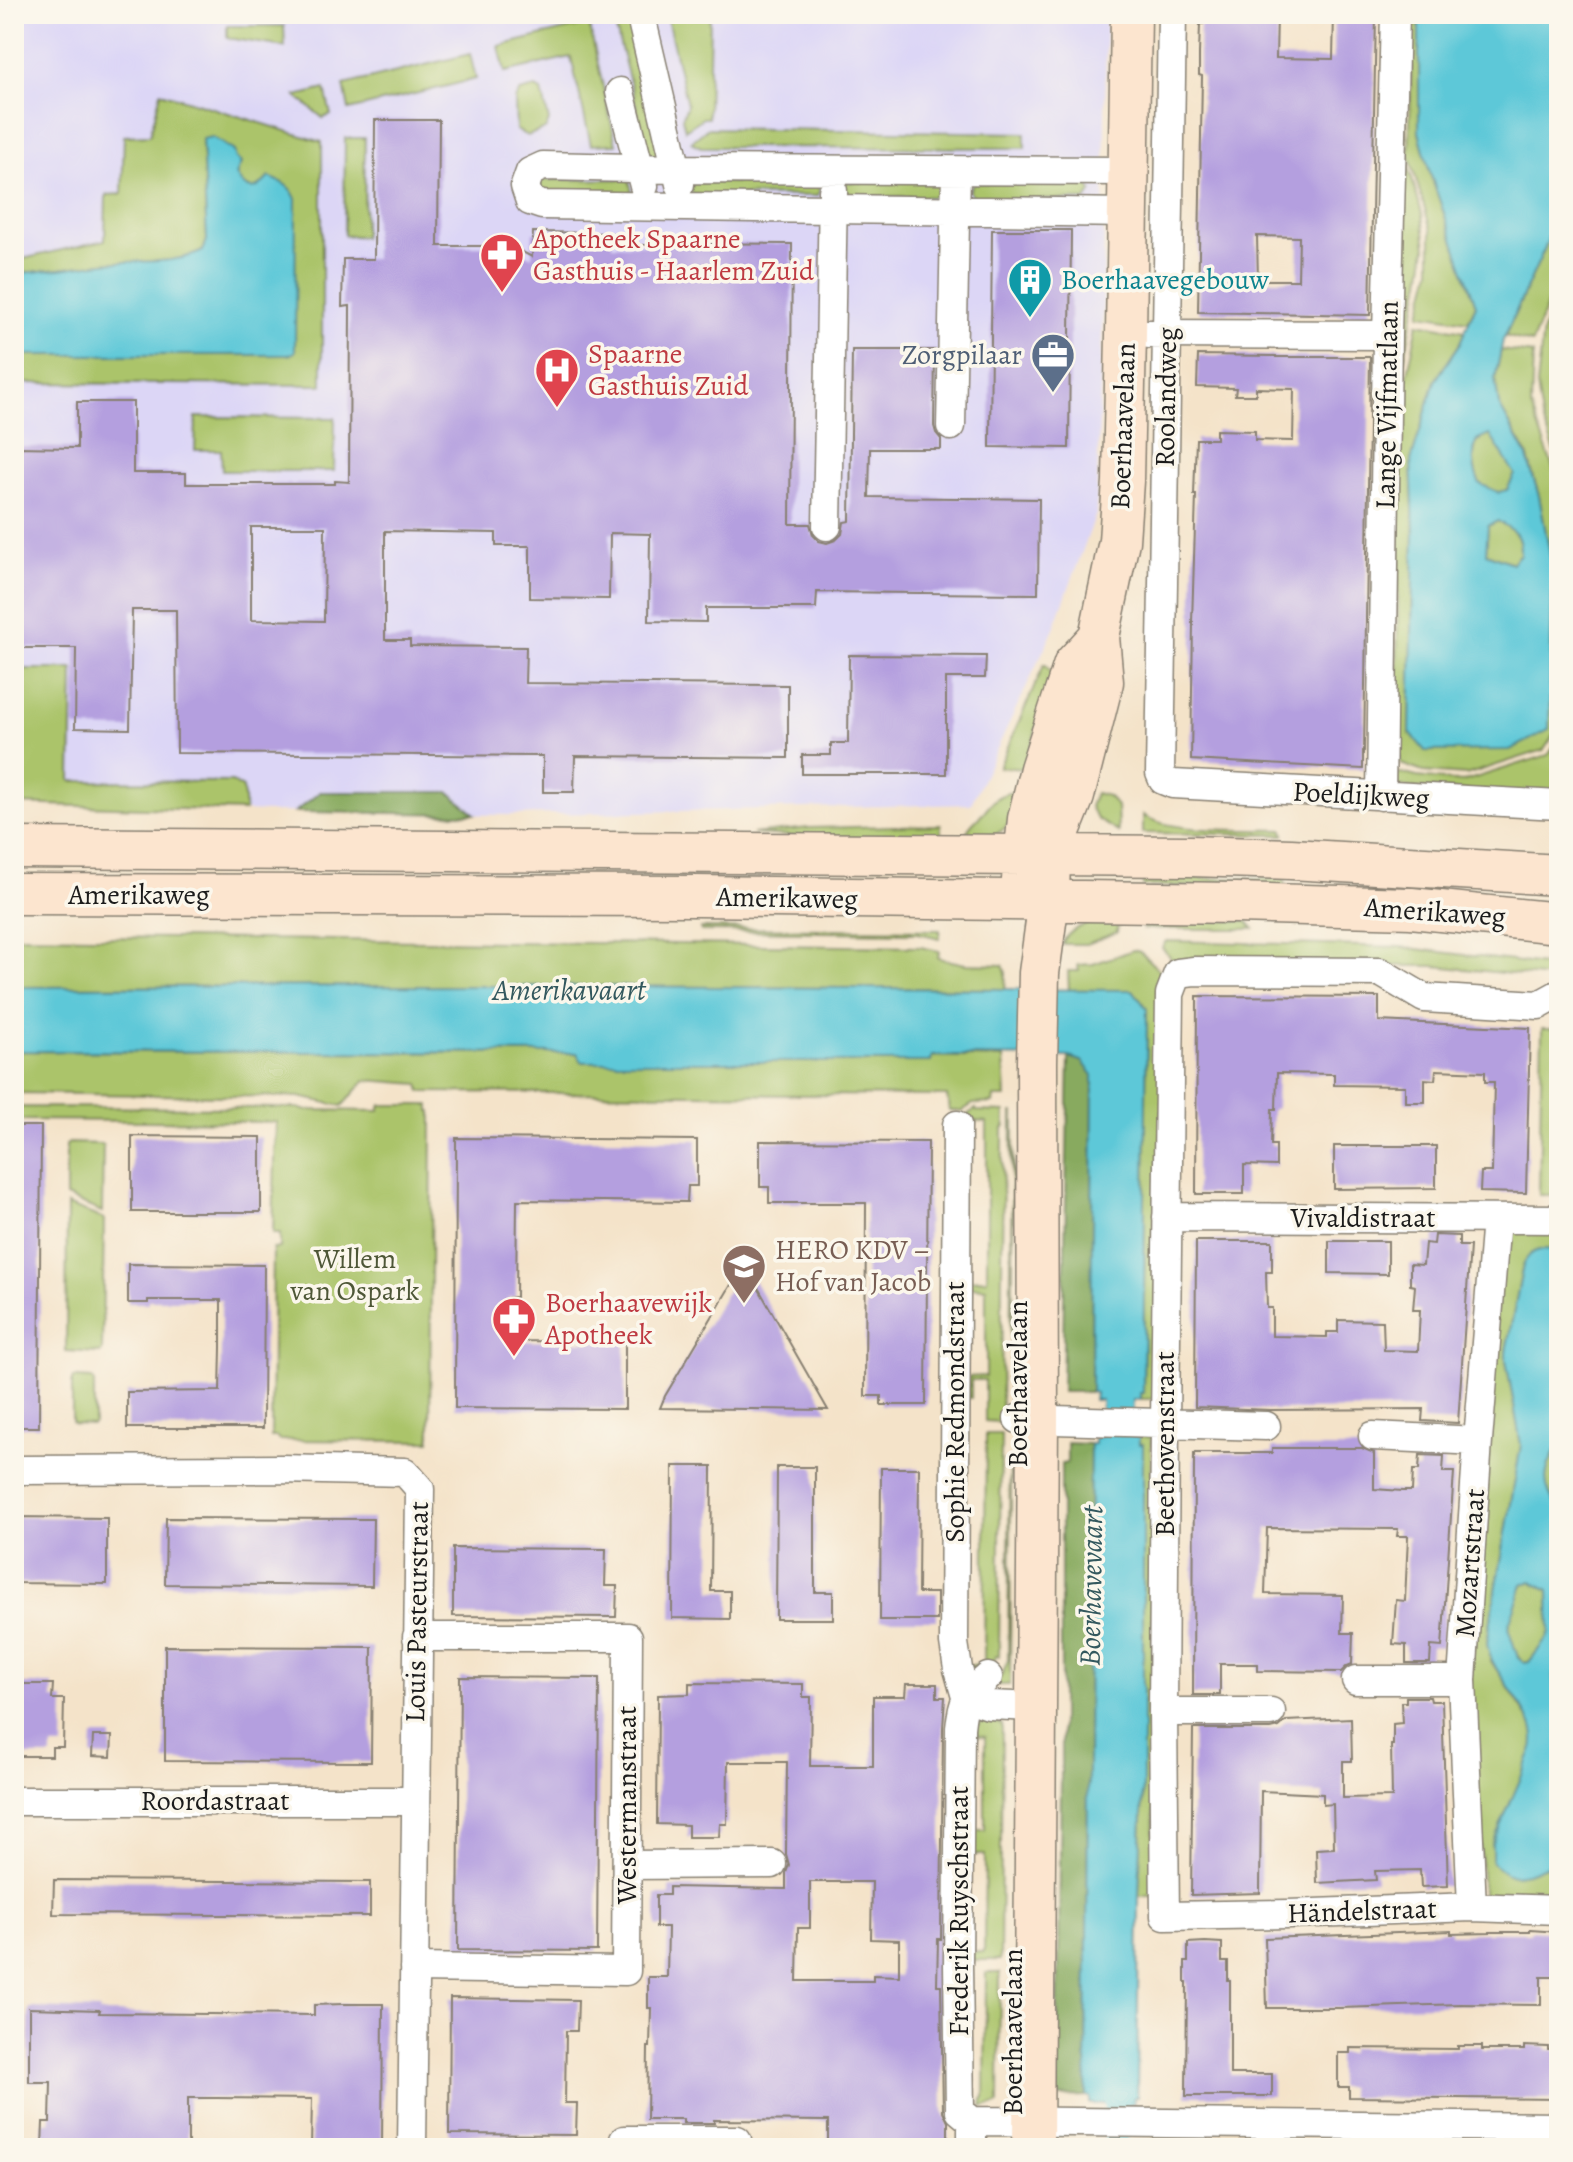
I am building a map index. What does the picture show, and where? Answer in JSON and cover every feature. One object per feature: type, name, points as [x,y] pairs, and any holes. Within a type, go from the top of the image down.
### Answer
[{"type":"main road","name":"Boerhaavelaan","points":[[1037,856],[1074,796],[1103,682],[1099,637],[1119,541],[1123,481],[1131,14]]},
{"type":"main road","name":"Boerhaavelaan","points":[[1032,2132],[1025,1707],[1029,984],[1037,856],[1028,819],[1035,786],[1074,664],[1099,637]]},
{"type":"main road","points":[[1074,796],[1091,829],[1120,856]]},
{"type":"main road","name":"Amerikaweg","points":[[14,848],[1120,856],[1291,859],[1559,875]]},
{"type":"main road","name":"Amerikaweg","points":[[14,894],[1034,900],[1411,908],[1559,923]]},
{"type":"street","name":"Roolandweg","points":[[1163,780],[1160,773],[1172,14]]},
{"type":"street","name":"Lange Vijfmatlaan","points":[[1381,796],[1395,14]]},
{"type":"street","points":[[642,21],[684,207]]},
{"type":"street","points":[[620,92],[649,206]]},
{"type":"street","points":[[1128,213],[542,205],[530,201],[525,186],[530,172],[543,166],[1129,171]]},
{"type":"street","points":[[827,526],[833,170]]},
{"type":"street","points":[[951,426],[956,171]]},
{"type":"street","points":[[1126,334],[1387,335]]},
{"type":"street","name":"Poeldijkweg","points":[[1163,780],[1173,784],[1559,805]]},
{"type":"street","name":"Beethovenstraat","points":[[1165,1916],[1163,1712],[1170,994],[1178,973],[1380,972],[1424,998],[1511,1004],[1539,1005],[1559,994]]},
{"type":"street","name":"Sophie Redmondstraat","points":[[957,1125],[954,1643],[966,1697]]},
{"type":"street","name":"Vivaldistraat","points":[[1167,1217],[1559,1219]]},
{"type":"street","name":"Mozartstraat","points":[[1472,1907],[1462,1680],[1496,1219]]},
{"type":"street","points":[[1028,1419],[1266,1426]]},
{"type":"street","points":[[1373,1436],[1478,1441]]},
{"type":"street","name":"Louis Pasteurstraat","points":[[14,1470],[405,1472],[420,1489],[412,2148]]},
{"type":"street","name":"Westermanstraat","points":[[414,1968],[626,1971],[627,1865],[628,1637],[417,1637]]},
{"type":"street","points":[[988,1677],[966,1697],[989,1705],[1025,1707]]},
{"type":"street","points":[[1356,1680],[1462,1680]]},
{"type":"street","name":"Frederik Ruyschstraat","points":[[966,1697],[960,1728],[960,2111],[972,2134]]},
{"type":"street","points":[[1163,1712],[1271,1712]]},
{"type":"street","name":"Roordastraat","points":[[14,1801],[415,1801]]},
{"type":"street","points":[[627,1865],[772,1864]]},
{"type":"street","name":"Händelstraat","points":[[1165,1916],[1472,1907],[1559,1910]]},
{"type":"street","points":[[972,2134],[1149,2123],[1559,2127]]},
{"type":"street","points":[[624,2148],[624,2140],[737,2140],[737,2148]]},
{"type":"shaded area","name":"Spaarne Gasthuis Zuid","points":[[14,14],[1106,14],[1103,304],[1096,514],[1054,628],[971,804],[509,815],[14,804]]},
{"type":"green space","points":[[612,14],[629,14],[663,144],[661,157],[649,155]]},
{"type":"green space","points":[[666,14],[710,14],[708,118],[685,130],[682,118],[687,105]]},
{"type":"green space","points":[[1413,14],[1419,14],[1419,132],[1476,305],[1468,321],[1420,314],[1431,270],[1431,230],[1409,155]]},
{"type":"green space","points":[[589,24],[616,144],[591,145],[571,57],[505,72],[499,46]]},
{"type":"green space","points":[[227,26],[284,26],[285,47],[227,38]]},
{"type":"green space","points":[[470,54],[476,79],[349,110],[344,85]]},
{"type":"green space","points":[[535,88],[542,91],[549,121],[546,129],[527,136],[516,130],[515,100],[520,92]]},
{"type":"green space","points":[[325,89],[331,115],[323,118],[296,96]]},
{"type":"green space","points":[[161,92],[322,142],[322,385],[14,383],[14,355],[289,355],[269,177],[260,187],[252,189],[242,185],[236,175],[234,151],[202,140],[207,240],[203,251],[167,261],[103,263],[14,273],[14,261],[105,240],[106,195],[122,194],[124,136],[150,135]]},
{"type":"green space","points":[[1405,95],[1406,158],[1422,214],[1426,248],[1395,403]]},
{"type":"green space","points":[[708,128],[1025,133],[1025,148],[701,147],[691,142]]},
{"type":"green space","points":[[345,138],[365,138],[364,237],[344,235]]},
{"type":"green space","points":[[629,179],[633,195],[542,198],[538,180]]},
{"type":"green space","points":[[936,180],[941,188],[940,197],[844,196],[841,189],[845,182]]},
{"type":"green space","points":[[693,182],[817,183],[820,190],[817,196],[693,195],[690,189]]},
{"type":"green space","points":[[1086,182],[1092,191],[1086,200],[974,199],[969,191],[973,183]]},
{"type":"green space","points":[[1559,198],[1559,274],[1532,343],[1505,336],[1547,243]]},
{"type":"green space","points":[[1559,289],[1559,462],[1542,418],[1537,386],[1543,330]]},
{"type":"green space","points":[[1418,323],[1465,331],[1435,381],[1411,461],[1414,530],[1410,733],[1553,570],[1539,496],[1527,454],[1499,405],[1495,379],[1501,350],[1533,354],[1531,407],[1558,481],[1559,727],[1544,750],[1466,775],[1423,772],[1401,764],[1396,740],[1401,407]]},
{"type":"green space","points":[[196,417],[335,418],[334,471],[222,471],[221,450],[195,450]]},
{"type":"green space","points":[[1490,435],[1516,474],[1507,490],[1498,493],[1480,484],[1475,468],[1477,441]]},
{"type":"green space","points":[[1498,521],[1518,537],[1520,554],[1512,563],[1486,553],[1488,525]]},
{"type":"green space","points":[[1044,665],[1052,673],[1025,769],[999,767]]},
{"type":"green space","points":[[16,669],[73,669],[71,781],[232,782],[243,788],[245,811],[14,804]]},
{"type":"green space","points":[[1559,740],[1559,796],[1400,787],[1391,775],[1401,773],[1462,782],[1548,755]]},
{"type":"green space","points":[[320,792],[449,792],[475,814],[295,812]]},
{"type":"green space","points":[[1014,792],[1013,813],[1008,825],[991,836],[965,842],[970,826],[992,802],[999,796]]},
{"type":"green space","points":[[1095,793],[1108,796],[1117,806],[1118,832],[1097,819],[1090,807]]},
{"type":"green space","points":[[1143,815],[1190,828],[1283,830],[1284,835],[1143,833]]},
{"type":"green space","points":[[941,825],[941,843],[752,834],[809,828]]},
{"type":"green space","points":[[1143,878],[1285,879],[1285,887],[1143,886]]},
{"type":"green space","points":[[1143,920],[1247,921],[1254,929],[1143,929]]},
{"type":"green space","points":[[1095,921],[1118,921],[1117,932],[1087,944],[1062,944],[1075,929]]},
{"type":"green space","points":[[701,928],[940,930],[940,938],[918,933],[701,931]]},
{"type":"green space","points":[[14,936],[921,947],[939,951],[938,958],[965,964],[1003,965],[1006,973],[1005,989],[14,987]]},
{"type":"green space","points":[[1166,941],[1401,947],[1559,967],[1559,979],[1435,966],[1176,965],[1162,948]]},
{"type":"green space","points":[[1133,950],[1140,952],[1166,977],[1154,1399],[1140,1399],[1140,1393],[1143,1393],[1147,1009],[1133,990],[1069,990],[1068,971],[1079,971],[1078,965],[1093,964]]},
{"type":"green space","points":[[1542,1029],[1559,1029],[1559,1195],[1539,1195]]},
{"type":"green space","points":[[14,1051],[577,1053],[582,1062],[930,1062],[932,1056],[1004,1058],[1006,1097],[994,1097],[993,1103],[973,1104],[962,1111],[949,1111],[947,1096],[421,1092],[419,1084],[366,1080],[342,1106],[299,1097],[14,1093]]},
{"type":"green space","points":[[1069,1057],[1082,1061],[1093,1075],[1091,1392],[1062,1392]]},
{"type":"green space","name":"Willem van Ospark","points":[[381,1105],[430,1105],[432,1111],[430,1441],[278,1440],[271,1437],[273,1249],[280,1248],[280,1233],[273,1233],[276,1122],[14,1120],[14,1107],[379,1111]]},
{"type":"green space","points":[[976,1109],[1005,1112],[1001,1422],[985,1421],[985,1380],[971,1380],[971,1398],[968,1398],[968,1377],[986,1376],[986,1288],[968,1287],[969,1280],[987,1279],[987,1122],[968,1121],[968,1114]]},
{"type":"green space","points":[[1012,1113],[1014,1113],[1010,1411]]},
{"type":"green space","points":[[66,1145],[103,1146],[102,1212],[66,1197]]},
{"type":"green space","points":[[67,1205],[104,1219],[100,1353],[66,1351]]},
{"type":"green space","points":[[1559,1229],[1559,1251],[1538,1251],[1523,1265],[1506,1351],[1521,1445],[1487,1643],[1491,1661],[1530,1720],[1535,1737],[1519,1874],[1559,1860],[1559,1901],[1496,1900],[1483,1893],[1470,1684],[1500,1243],[1510,1230]]},
{"type":"green space","points":[[74,1378],[94,1381],[92,1425],[72,1422]]},
{"type":"green space","points":[[986,1434],[1001,1434],[999,1656],[996,1656],[992,1667],[978,1678],[969,1666],[984,1663]]},
{"type":"green space","points":[[1139,1437],[1151,1437],[1154,1896],[1139,1896],[1143,1787],[1143,1444],[1139,1444]]},
{"type":"green space","points":[[1067,1443],[1090,1444],[1086,2096],[1057,2097],[1061,1464],[1067,1463]]},
{"type":"green space","points":[[1559,1443],[1559,1509],[1548,1492],[1546,1477]]},
{"type":"green space","points":[[1010,1467],[1010,1685],[990,1685],[1002,1675],[1008,1660]]},
{"type":"green space","points":[[1531,1581],[1549,1590],[1550,1631],[1529,1662],[1523,1663],[1512,1645],[1508,1623],[1523,1585]]},
{"type":"green space","points":[[981,1722],[1002,1725],[1000,1960],[968,1960],[967,1952],[984,1952],[985,1855],[964,1855],[968,1830],[985,1830],[985,1737],[977,1736]]},
{"type":"green space","points":[[986,1973],[1000,1973],[999,2104],[982,2107],[985,2098]]},
{"type":"water","points":[[1419,14],[1559,14],[1559,198],[1547,243],[1503,340],[1495,379],[1499,405],[1526,454],[1539,496],[1553,570],[1549,730],[1510,750],[1425,751],[1410,733],[1414,530],[1411,461],[1435,381],[1459,345],[1476,305],[1419,132]],"holes":[[[1490,435],[1515,474],[1507,490],[1498,492],[1480,484],[1476,473],[1476,441]],[[1498,521],[1518,537],[1520,554],[1512,563],[1486,553],[1488,526]]]},
{"type":"water","points":[[212,137],[234,151],[241,163],[236,175],[248,188],[260,186],[269,177],[286,185],[296,199],[295,352],[289,355],[14,355],[14,273],[103,263],[167,260],[203,251],[207,240],[202,139]]},
{"type":"water","name":"Amerikavaart","points":[[575,986],[1133,990],[1147,1009],[1143,1393],[1140,1393],[1140,1399],[1133,1400],[1133,1436],[1139,1437],[1139,1444],[1143,1444],[1143,1787],[1137,2097],[1134,2097],[1133,2104],[1090,2104],[1090,2097],[1086,2096],[1090,1444],[1094,1444],[1094,1437],[1101,1437],[1101,1400],[1094,1400],[1095,1393],[1091,1392],[1093,1075],[1082,1061],[1069,1057],[932,1056],[931,1062],[582,1062],[577,1053],[14,1051],[14,987]]},
{"type":"water","points":[[1546,1249],[1559,1251],[1559,1443],[1546,1477],[1549,1492],[1559,1509],[1559,1673],[1553,1677],[1559,1711],[1559,1860],[1513,1875],[1503,1872],[1492,1861],[1492,1845],[1532,1752],[1534,1738],[1525,1710],[1498,1671],[1487,1643],[1521,1445],[1506,1351],[1523,1265],[1530,1255]],"holes":[[[1531,1581],[1549,1590],[1548,1637],[1529,1662],[1524,1663],[1518,1658],[1508,1627],[1523,1585]]]},
{"type":"building","points":[[1203,14],[1277,15],[1276,58],[1333,59],[1334,14],[1376,14],[1370,315],[1198,312],[1202,76],[1199,75],[1199,54],[1200,24],[1203,24]],"holes":[[[1257,236],[1299,237],[1298,280],[1258,280]]]},
{"type":"building","points":[[375,120],[439,120],[438,246],[487,246],[498,239],[532,257],[533,232],[612,233],[612,245],[792,244],[790,524],[810,524],[813,535],[827,543],[836,540],[842,534],[844,522],[850,521],[852,350],[935,350],[934,426],[941,439],[941,449],[870,449],[869,497],[1039,499],[1038,594],[817,592],[816,608],[706,608],[706,622],[649,621],[650,534],[610,533],[609,599],[530,598],[530,546],[496,546],[496,533],[385,531],[385,640],[410,640],[410,646],[526,647],[525,683],[788,685],[788,758],[575,756],[574,792],[543,792],[543,756],[177,753],[176,610],[132,610],[130,729],[75,728],[76,648],[14,648],[14,447],[77,448],[77,402],[133,402],[133,473],[186,473],[186,484],[349,482],[350,306],[342,307],[343,259],[374,259]],"holes":[[[251,527],[325,527],[324,621],[251,620]]]},
{"type":"building","name":"Boerhaavegebouw","points":[[992,230],[1071,230],[1069,448],[990,447]]},
{"type":"building","points":[[1198,355],[1370,357],[1363,769],[1191,760],[1196,439],[1216,439],[1216,430],[1255,431],[1255,440],[1293,441],[1294,389],[1256,388],[1256,395],[1235,395],[1236,388],[1197,387]]},
{"type":"building","points":[[849,655],[986,656],[985,678],[946,678],[946,774],[802,774],[802,755],[831,755],[831,743],[848,743]]},
{"type":"building","points":[[1197,996],[1379,997],[1379,1021],[1530,1028],[1526,1193],[1480,1192],[1481,1172],[1492,1172],[1494,1082],[1485,1082],[1485,1072],[1436,1070],[1435,1080],[1425,1079],[1425,1102],[1405,1102],[1405,1086],[1334,1085],[1334,1074],[1277,1073],[1271,1145],[1276,1145],[1276,1166],[1244,1165],[1244,1194],[1196,1194]]},
{"type":"building","points":[[14,1126],[41,1126],[39,1427],[14,1427]]},
{"type":"building","points":[[132,1136],[261,1137],[261,1212],[132,1212]]},
{"type":"building","points":[[456,1138],[697,1140],[697,1186],[688,1186],[687,1202],[517,1200],[516,1297],[508,1298],[508,1341],[625,1342],[625,1409],[455,1408]]},
{"type":"building","points":[[760,1141],[928,1142],[926,1405],[881,1405],[881,1396],[865,1396],[866,1203],[769,1203],[769,1187],[760,1187]]},
{"type":"building","points":[[1334,1146],[1436,1146],[1436,1188],[1334,1189]]},
{"type":"building","points":[[1435,1235],[1459,1236],[1459,1246],[1470,1246],[1458,1423],[1422,1421],[1423,1409],[1195,1407],[1196,1241],[1272,1241],[1272,1272],[1266,1272],[1267,1308],[1272,1308],[1272,1336],[1327,1337],[1327,1332],[1338,1332],[1338,1320],[1383,1321],[1384,1350],[1418,1351],[1420,1310],[1413,1310],[1415,1286],[1410,1285],[1410,1264],[1423,1265],[1425,1243],[1434,1244]]},
{"type":"building","points":[[1329,1241],[1388,1241],[1388,1274],[1329,1273]]},
{"type":"building","points":[[744,1263],[828,1410],[660,1408]]},
{"type":"building","points":[[128,1264],[264,1265],[263,1428],[127,1428],[127,1392],[220,1391],[221,1348],[221,1300],[128,1303]]},
{"type":"building","points":[[1272,1448],[1362,1448],[1374,1453],[1374,1489],[1403,1491],[1412,1491],[1413,1470],[1419,1470],[1420,1455],[1444,1456],[1443,1472],[1454,1472],[1442,1647],[1431,1646],[1430,1663],[1406,1663],[1406,1645],[1393,1644],[1396,1600],[1405,1601],[1408,1536],[1397,1536],[1398,1529],[1267,1528],[1265,1594],[1343,1595],[1342,1633],[1353,1633],[1352,1664],[1341,1672],[1258,1671],[1258,1664],[1220,1664],[1220,1695],[1193,1695],[1194,1453],[1272,1453]]},
{"type":"building","points":[[673,1466],[712,1466],[711,1591],[730,1591],[730,1619],[672,1618]]},
{"type":"building","points":[[777,1467],[815,1467],[815,1592],[833,1592],[833,1619],[776,1619]]},
{"type":"building","points":[[881,1468],[919,1468],[918,1593],[937,1593],[937,1620],[880,1620]]},
{"type":"building","points":[[14,1517],[107,1518],[107,1584],[14,1583]]},
{"type":"building","points":[[166,1518],[373,1519],[372,1586],[165,1584]]},
{"type":"building","points":[[453,1548],[606,1549],[605,1586],[617,1586],[616,1617],[453,1616]]},
{"type":"building","points":[[165,1646],[372,1647],[371,1762],[165,1761]]},
{"type":"building","points":[[460,1677],[599,1678],[597,1951],[458,1950]]},
{"type":"building","points":[[689,1683],[803,1684],[803,1697],[811,1697],[810,1766],[873,1766],[873,1696],[905,1696],[906,1684],[937,1684],[937,1697],[945,1697],[941,1939],[938,1939],[937,1985],[941,1985],[943,2111],[948,2122],[948,2148],[916,2148],[916,2144],[828,2148],[828,2121],[714,2120],[714,2123],[683,2123],[683,2119],[647,2119],[651,2008],[648,2008],[648,1977],[667,1977],[668,1927],[656,1927],[656,1895],[669,1895],[669,1887],[786,1889],[789,1865],[786,1854],[787,1762],[728,1762],[727,1824],[720,1824],[719,1837],[688,1837],[688,1825],[657,1824],[658,1695],[689,1694]],"holes":[[[810,1882],[872,1882],[871,1939],[899,1940],[899,1976],[873,1975],[873,1981],[797,1981],[798,1928],[810,1928]]]},
{"type":"building","points":[[14,1684],[53,1684],[52,1699],[64,1699],[63,1747],[52,1747],[52,1756],[16,1756]]},
{"type":"building","points":[[1406,1697],[1430,1697],[1431,1701],[1442,1701],[1448,1886],[1421,1887],[1420,1870],[1375,1871],[1376,1880],[1317,1883],[1316,1849],[1334,1848],[1333,1804],[1323,1805],[1323,1794],[1261,1791],[1260,1893],[1191,1895],[1193,1729],[1271,1729],[1286,1721],[1351,1718],[1352,1761],[1343,1761],[1343,1798],[1392,1797],[1393,1724],[1402,1723],[1401,1702],[1406,1702]]},
{"type":"building","points":[[93,1736],[112,1736],[111,1757],[92,1756]]},
{"type":"building","points":[[54,1880],[370,1882],[370,1916],[53,1914]]},
{"type":"building","points":[[1530,1930],[1559,1932],[1559,1977],[1541,1977],[1541,2005],[1267,2008],[1265,1938]]},
{"type":"building","points":[[1188,1943],[1222,1943],[1222,1962],[1228,1962],[1230,2074],[1272,2074],[1272,2096],[1186,2096],[1185,1962],[1188,1962]]},
{"type":"building","points":[[450,1998],[578,2000],[577,2031],[566,2031],[565,2103],[577,2103],[576,2135],[449,2134]]},
{"type":"building","points":[[383,2004],[382,2148],[311,2148],[312,2099],[188,2098],[188,2148],[42,2148],[43,2122],[50,2122],[51,2082],[29,2082],[29,2008],[100,2010],[99,2013],[314,2015],[314,2005]]},
{"type":"building","points":[[1458,2046],[1482,2046],[1482,2050],[1524,2050],[1524,2046],[1559,2050],[1559,2099],[1349,2097],[1349,2087],[1338,2087],[1338,2053],[1350,2053],[1350,2048],[1458,2049]]},
{"type":"waterway","name":"Boerhavevaart","points":[[1116,2148],[1117,2070]]},
{"type":"place","name":"Apotheek Spaarne Gasthuis - Haarlem Zuid","points":[[502,294]]},
{"type":"place","name":"Boerhaavegebouw","points":[[1030,319]]},
{"type":"place","name":"Zorgpilaar","points":[[1053,394]]},
{"type":"place","name":"Spaarne Gasthuis Zuid","points":[[557,409]]},
{"type":"place","name":"HERO KDV – Hof van Jacob","points":[[744,1305]]},
{"type":"place","name":"Boerhaavewijk Apotheek","points":[[514,1358]]}]
